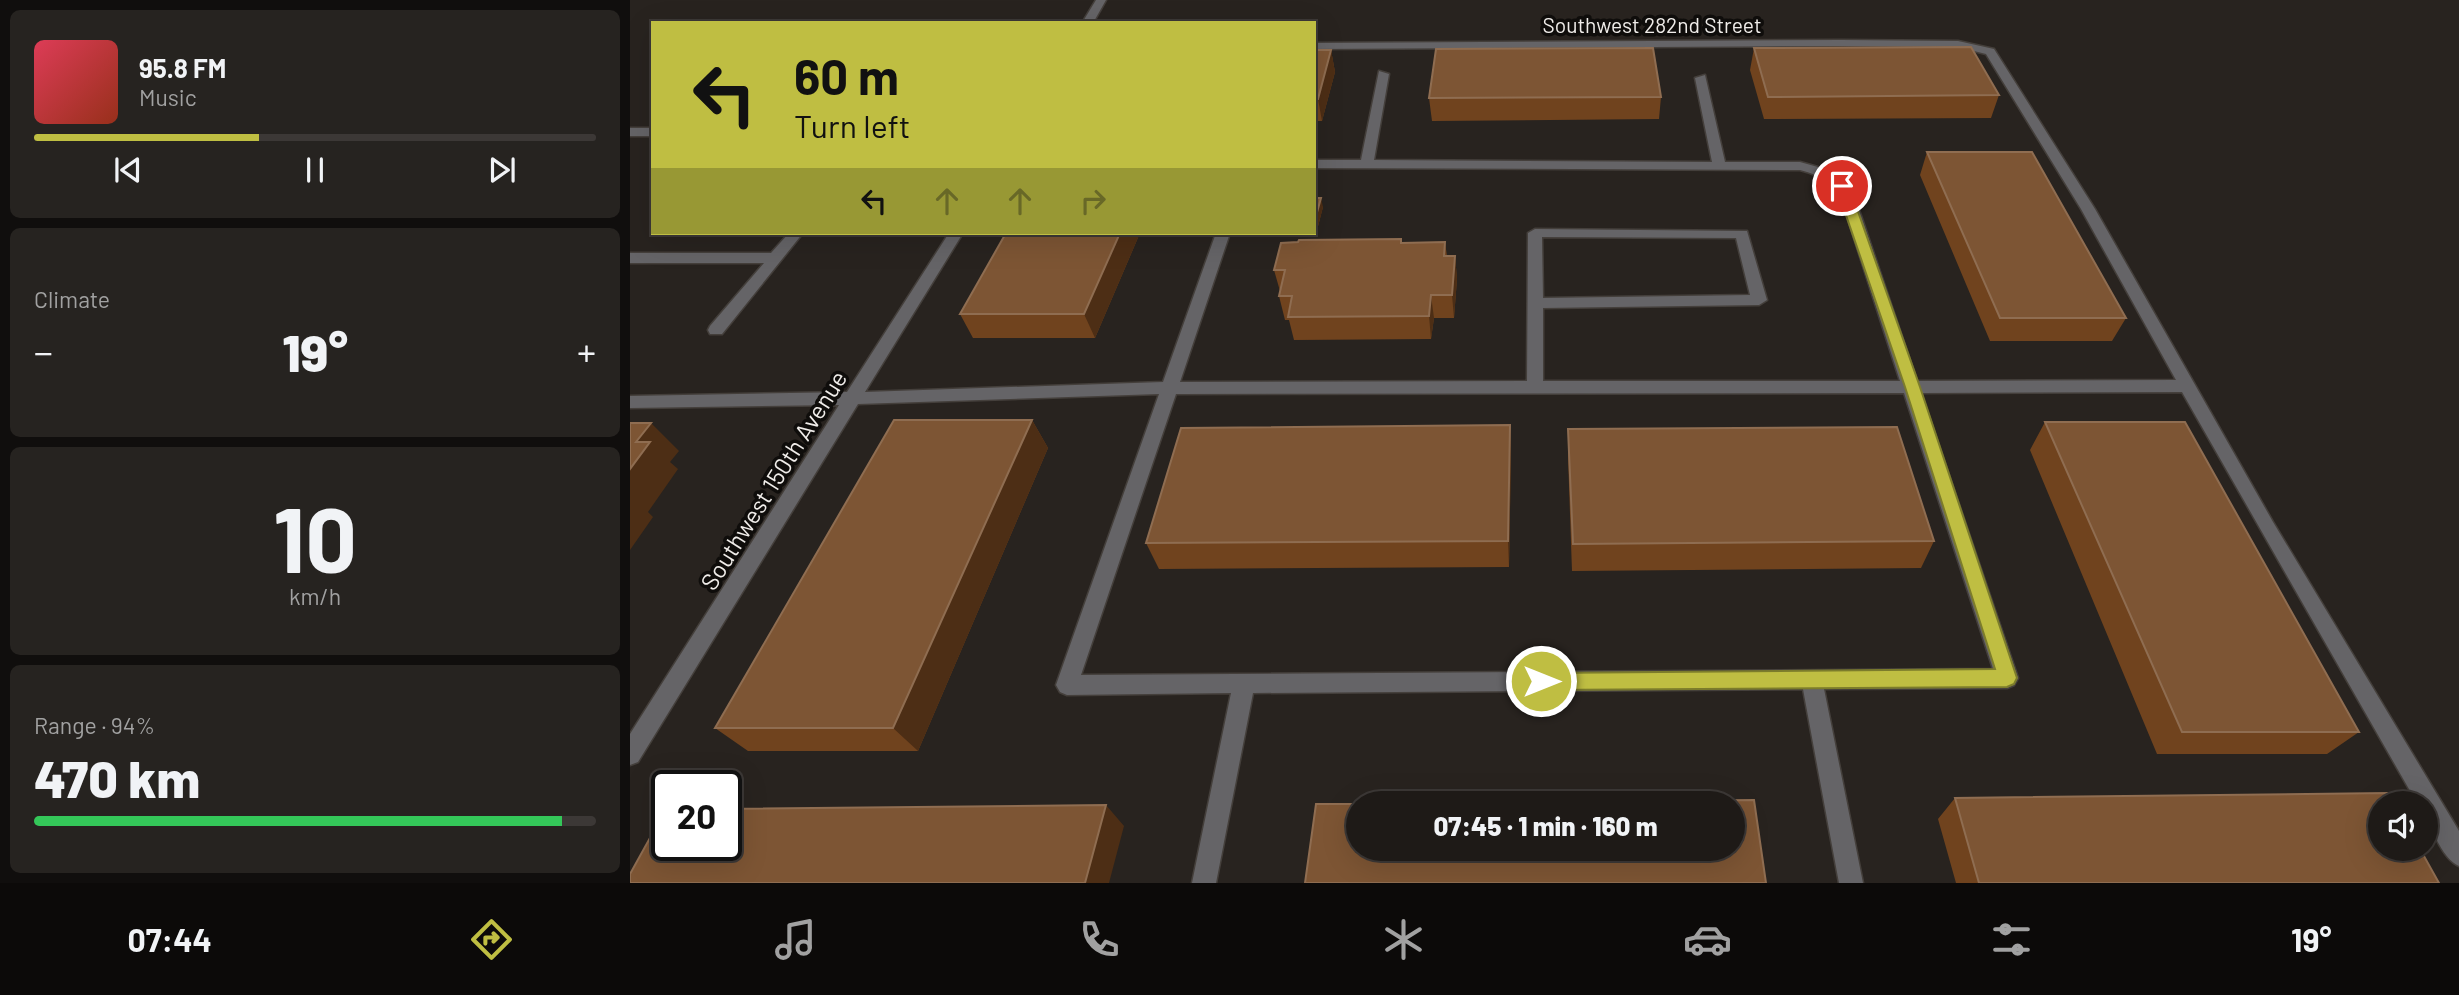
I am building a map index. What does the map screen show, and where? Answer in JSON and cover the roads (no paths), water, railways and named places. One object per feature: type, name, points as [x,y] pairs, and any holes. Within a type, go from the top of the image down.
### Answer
[{"type":"street","points":[[1088,21],[1101,0]]},
{"type":"street","name":"Southwest 282nd Street","points":[[1316,46],[1867,43],[1958,44],[1990,51],[2048,139],[2188,386]]},
{"type":"street","points":[[1367,164],[1383,74]]},
{"type":"street","points":[[1701,78],[1719,165]]},
{"type":"street","points":[[630,132],[651,132]]},
{"type":"street","points":[[1222,235],[1068,685],[2007,678],[1912,387],[1842,186],[1833,177],[1819,170],[1800,166],[1316,164]]},
{"type":"street","points":[[1535,303],[1759,300],[1742,234],[1535,233],[1535,303],[1535,388]]},
{"type":"street","points":[[716,330],[794,235]]},
{"type":"street","name":"Southwest 150th Avenue","points":[[630,754],[955,235]]},
{"type":"street","points":[[630,258],[776,258]]},
{"type":"street","points":[[630,402],[1169,388],[2188,386],[2240,481],[2459,854]]},
{"type":"street","points":[[1812,680],[1851,883]]},
{"type":"street","points":[[1204,883],[1244,683]]}]
